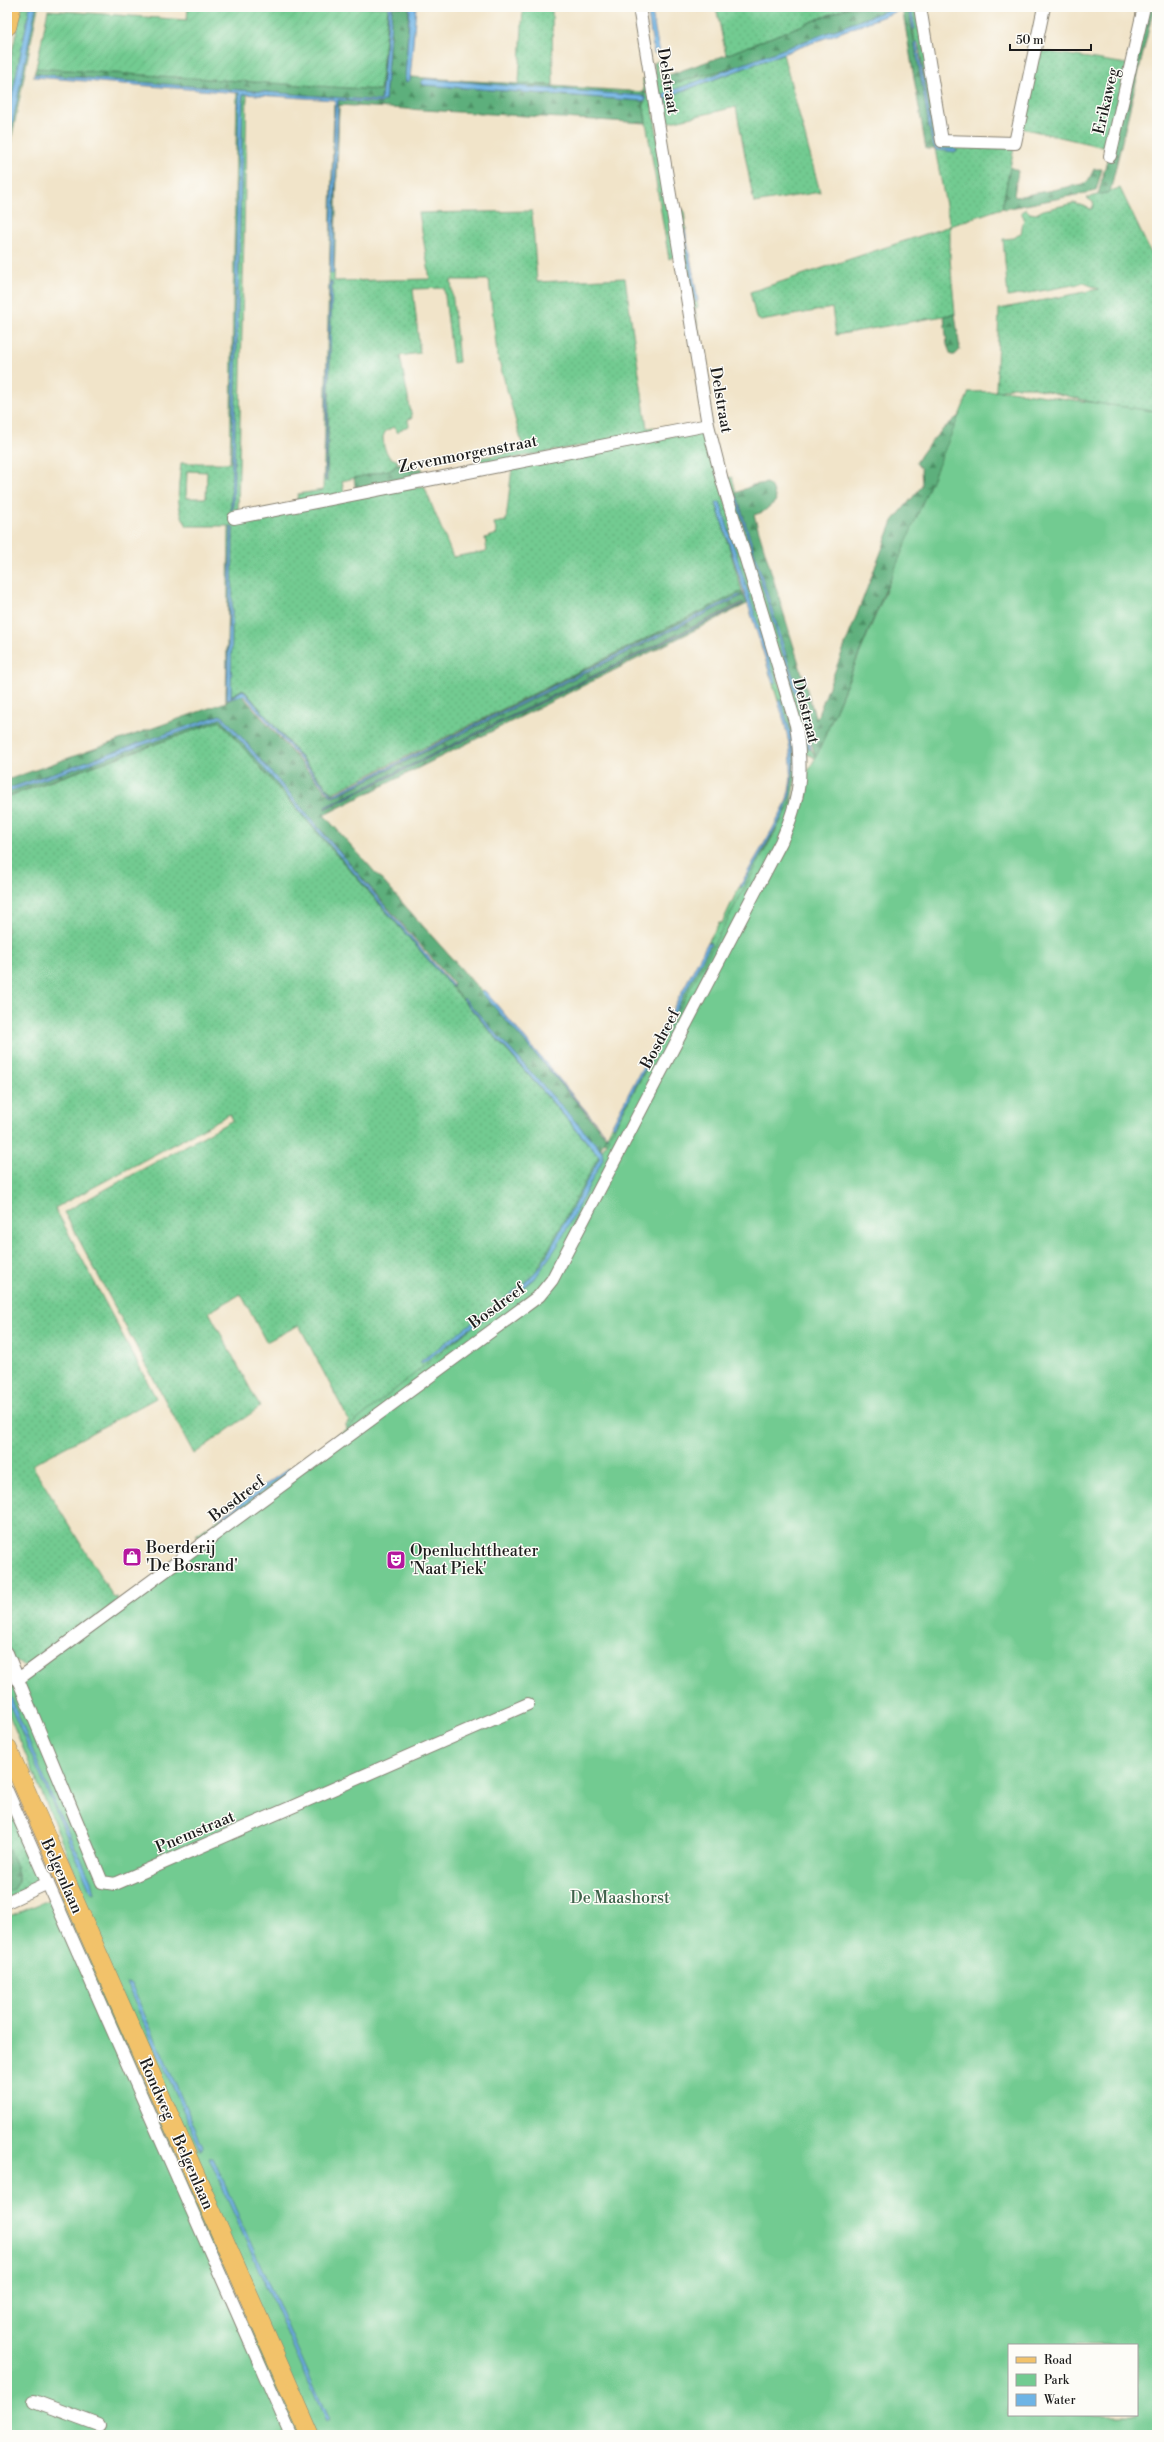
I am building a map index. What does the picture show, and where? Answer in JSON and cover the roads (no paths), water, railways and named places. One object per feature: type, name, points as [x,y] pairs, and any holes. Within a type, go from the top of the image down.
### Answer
[{"type":"main road","points":[[7,26],[11,7]]},
{"type":"main road","name":"Rondweg","points":[[7,1748],[303,2434]]},
{"type":"street","name":"Delstraat","points":[[639,7],[708,425],[722,480],[796,725],[800,754],[799,791]]},
{"type":"street","points":[[920,7],[942,141],[1015,143],[1044,7]]},
{"type":"street","name":"Erikaweg","points":[[1110,156],[1144,7]]},
{"type":"street","name":"Zevenmorgenstraat","points":[[234,518],[708,425]]},
{"type":"street","name":"Bosdreef","points":[[17,1680],[539,1296],[552,1280],[777,849],[794,812],[799,791]]},
{"type":"street","name":"Pnemstraat","points":[[7,1653],[102,1882],[115,1884],[528,1704]]},
{"type":"street","name":"Belgenlaan","points":[[7,1790],[48,1883],[303,2434]]},
{"type":"street","points":[[7,1902],[48,1883]]},
{"type":"street","points":[[34,2401],[99,2425]]},
{"type":"water","points":[[30,7],[36,7],[7,151],[7,121]]},
{"type":"water","points":[[389,7],[392,7],[385,100],[381,103],[338,100],[333,274],[330,273],[335,100],[243,94],[233,509],[231,510],[239,93],[34,77],[34,74],[381,101]]},
{"type":"water","points":[[410,7],[416,7],[410,80],[406,82],[405,78]]},
{"type":"water","points":[[647,7],[651,7],[659,51],[657,54],[654,53]]},
{"type":"water","points":[[896,7],[911,7],[915,29],[913,29],[909,9],[906,8],[669,96],[666,99],[667,110],[664,111],[662,96],[666,93]]},
{"type":"water","points":[[917,42],[934,142],[939,148],[956,149],[957,152],[936,150],[932,143],[915,44]]},
{"type":"water","points":[[425,79],[642,96],[647,99],[643,101],[424,85],[421,82]]},
{"type":"water","points":[[685,229],[698,301],[695,302],[683,231]]},
{"type":"water","points":[[330,281],[332,282],[326,482],[325,477]]},
{"type":"water","points":[[735,496],[737,496],[802,706],[811,749],[808,749],[799,706]]},
{"type":"water","points":[[720,502],[776,682],[773,683],[716,503]]},
{"type":"water","points":[[231,525],[233,527],[231,697],[243,690],[332,795],[739,595],[741,596],[332,797],[244,695],[227,700]]},
{"type":"water","points":[[744,603],[325,808],[325,807]]},
{"type":"water","points":[[781,700],[792,738],[794,764],[790,795],[784,813],[741,888],[740,886],[750,867],[782,811],[790,784],[791,770],[789,742],[778,701]]},
{"type":"water","points":[[220,715],[225,718],[454,987],[451,986],[221,718],[7,792],[7,789]]},
{"type":"water","points":[[708,942],[711,943],[614,1127],[612,1125]]},
{"type":"water","points":[[482,990],[485,991],[608,1137],[482,993]]},
{"type":"water","points":[[464,998],[602,1151],[603,1159],[558,1245],[536,1277],[501,1306],[421,1364],[421,1361],[525,1283],[541,1266],[600,1157],[463,999]]},
{"type":"water","points":[[289,1468],[291,1470],[222,1521],[220,1518]]},
{"type":"water","points":[[7,1688],[56,1807],[91,1880],[94,1893],[91,1892],[7,1699]]},
{"type":"water","points":[[126,1983],[131,1984],[203,2146],[201,2150]]},
{"type":"water","points":[[209,2158],[213,2158],[329,2420],[326,2421]]},
{"type":"place","name":"Boerderij 'De Bosrand'","points":[[132,1557]]},
{"type":"place","name":"Openluchttheater 'Naat Piek'","points":[[396,1560]]},
{"type":"park label","name":"De Maashorst","points":[[620,1898]]}]
